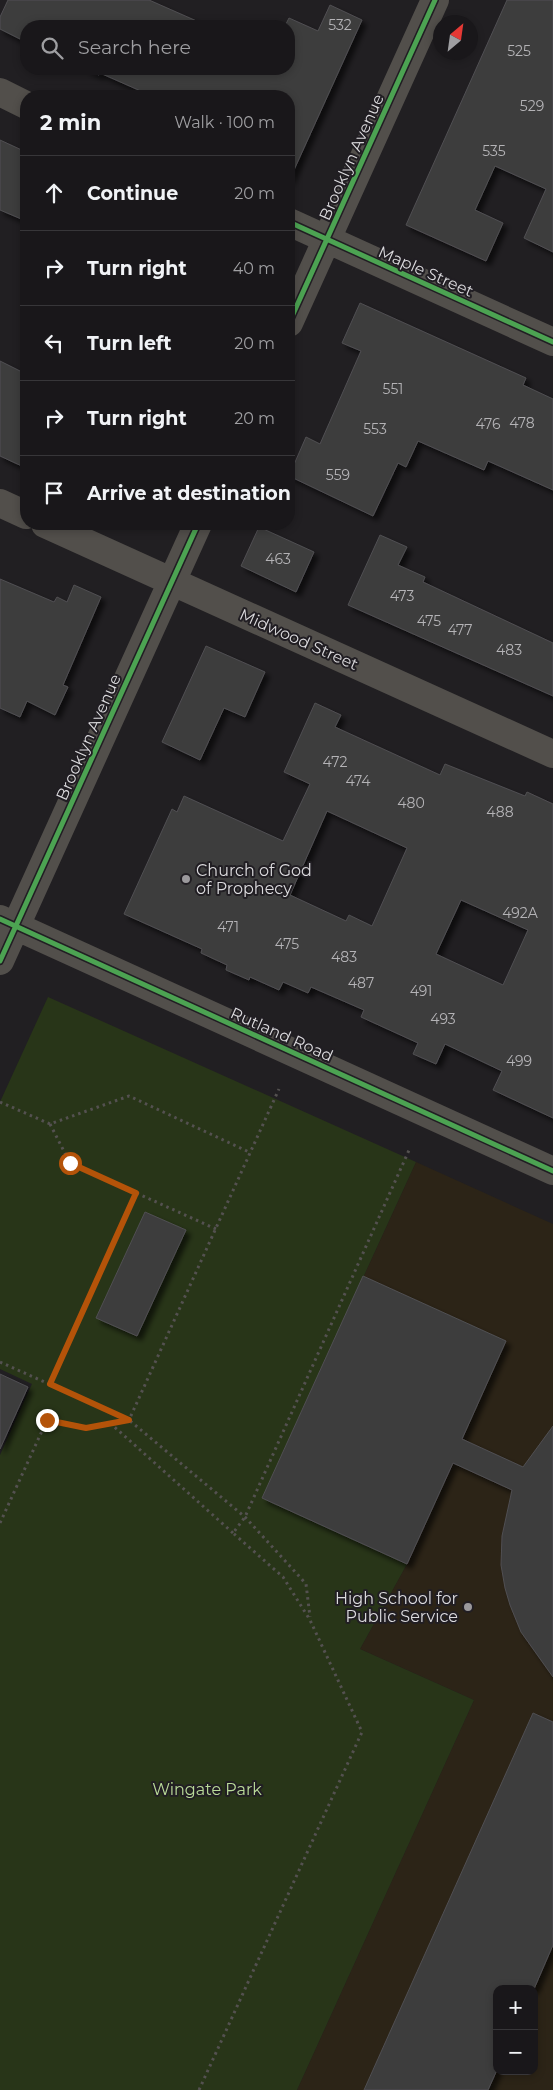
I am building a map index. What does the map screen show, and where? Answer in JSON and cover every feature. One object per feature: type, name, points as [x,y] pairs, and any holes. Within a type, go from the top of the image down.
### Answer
[{"type":"street","name":"Brooklyn Avenue","points":[[295,310],[435,0]]},
{"type":"street","points":[[0,92],[20,101]]},
{"type":"street","name":"Maple Street","points":[[295,225],[553,342]]},
{"type":"street","points":[[0,503],[20,512]]},
{"type":"street","name":"Midwood Street","points":[[58,530],[553,754]]},
{"type":"street","name":"Brooklyn Avenue","points":[[0,961],[8,923],[195,530]]},
{"type":"street","name":"Rutland Road","points":[[8,923],[553,1171]]},
{"type":"path","points":[[129,1420],[279,1089]]},
{"type":"path","points":[[50,1124],[129,1096],[251,1153]]},
{"type":"path","points":[[0,1102],[50,1124],[70,1163],[216,1230]]},
{"type":"path","points":[[233,1533],[245,1517],[410,1148]]},
{"type":"path","points":[[50,1384],[136,1193]]},
{"type":"path","points":[[0,1362],[129,1420],[245,1517],[306,1584],[310,1620]]},
{"type":"path","points":[[0,1523],[47,1420],[86,1428],[129,1420]]},
{"type":"path","points":[[110,1423],[283,1578],[310,1620],[362,1732],[200,2090]]},
{"type":"shaded area","name":"High School for Public Service","points":[[416,1162],[553,1224],[553,2090],[297,2090],[474,1700],[360,1649],[407,1564],[262,1498]]},
{"type":"green space","name":"Wingate Park","points":[[48,997],[416,1162],[262,1498],[407,1564],[360,1649],[474,1700],[297,2090],[0,2090],[0,1455],[32,1384],[0,1369],[0,1102]]},
{"type":"building","points":[[8,0],[149,0],[194,20],[20,20],[20,39],[0,29],[0,17]]},
{"type":"building","points":[[507,0],[553,0],[553,252],[524,238],[546,189],[495,166],[475,210],[503,223],[486,261],[406,225]]},
{"type":"building","points":[[330,5],[362,20],[295,168],[295,90],[138,90],[105,75],[295,75],[295,21],[318,31]]},
{"type":"building","points":[[0,140],[20,149],[20,218],[0,210]]},
{"type":"building","points":[[360,303],[526,378],[523,385],[553,399],[553,490],[488,461],[484,470],[418,441],[406,467],[398,463],[373,516],[295,479],[295,462],[306,437],[320,444],[361,351],[342,343]]},
{"type":"building","points":[[0,361],[20,371],[20,465],[0,456]]},
{"type":"building","points":[[258,530],[266,530],[314,552],[296,592],[241,566]]},
{"type":"building","points":[[380,535],[407,547],[398,565],[425,577],[423,582],[553,643],[553,696],[348,605]]},
{"type":"building","points":[[0,579],[54,602],[57,597],[67,602],[74,585],[101,597],[63,685],[68,687],[55,715],[27,701],[20,717],[0,708]]},
{"type":"building","points":[[206,646],[265,672],[245,717],[224,708],[200,760],[162,742]]},
{"type":"building","points":[[315,703],[341,715],[335,727],[440,775],[445,764],[525,796],[527,792],[553,804],[553,1118],[493,1090],[502,1071],[445,1044],[436,1064],[413,1054],[418,1043],[361,1017],[364,1010],[311,987],[308,993],[283,982],[279,990],[250,977],[249,980],[226,970],[227,965],[201,953],[202,949],[124,914],[172,809],[177,812],[184,796],[283,841],[310,784],[284,772]],"holes":[[[327,811],[407,848],[372,926],[349,915],[346,921],[290,895]],[[461,900],[528,930],[503,985],[436,954]]]},
{"type":"building","points":[[145,1212],[186,1230],[137,1336],[96,1318]]},
{"type":"building","points":[[363,1276],[506,1341],[462,1439],[523,1467],[553,1426],[553,1677],[521,1632],[505,1588],[501,1565],[502,1536],[512,1490],[453,1463],[407,1564],[262,1498]]},
{"type":"building","points":[[0,1374],[28,1387],[0,1449]]},
{"type":"building","points":[[533,1713],[553,1722],[553,1945],[536,1985],[493,1985],[493,2075],[495,2075],[488,2090],[364,2090]]},
{"type":"cycle path","points":[[295,310],[435,0]]},
{"type":"cycle path","points":[[295,225],[553,342]]},
{"type":"cycle path","points":[[0,961],[195,530]]},
{"type":"cycle path","points":[[0,919],[553,1171]]},
{"type":"place","name":"Church of God of Prophecy","points":[[186,879]]},
{"type":"place","name":"High School for Public Service","points":[[468,1607]]},
{"type":"route","points":[[47,1420],[86,1428],[129,1420],[50,1384],[136,1193],[70,1163]]}]
